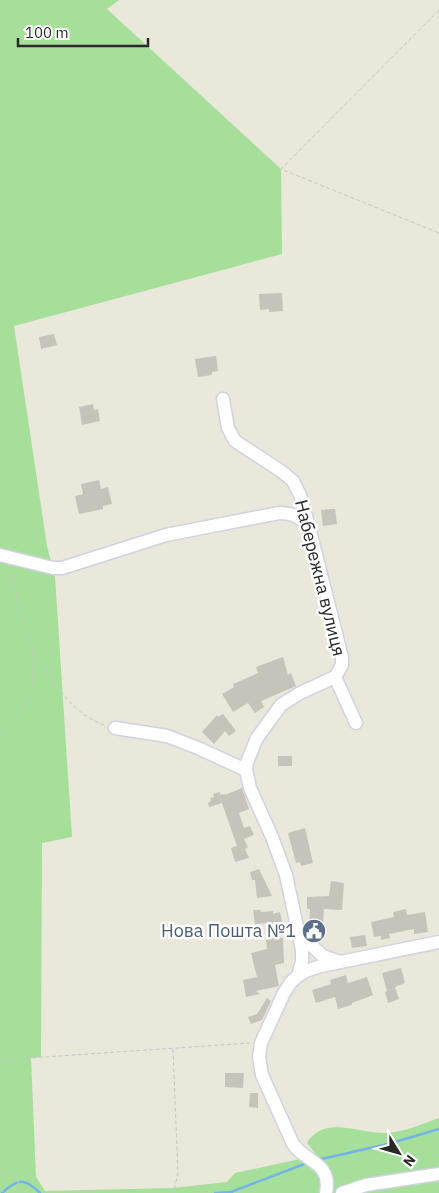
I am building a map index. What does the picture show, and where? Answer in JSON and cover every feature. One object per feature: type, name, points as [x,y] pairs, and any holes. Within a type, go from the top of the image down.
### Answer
[{"type":"street","name":"Набережна вулиця","points":[[223,399],[231,435],[240,445],[281,471],[293,482],[300,495],[342,657],[342,665],[335,677],[300,693],[281,705],[253,745],[246,770]]},
{"type":"street","points":[[3,559],[62,568],[166,535],[279,513],[294,514],[301,518],[309,527]]},
{"type":"street","points":[[335,677],[356,723]]},
{"type":"street","points":[[115,728],[167,736],[246,770],[250,788],[270,830],[282,864],[299,934],[302,955],[298,976]]},
{"type":"street","points":[[299,934],[323,956],[340,962]]},
{"type":"street","points":[[326,1193],[327,1182],[323,1171],[318,1164],[293,1144],[266,1085],[259,1064],[261,1043],[284,994],[291,982],[298,976],[313,968],[439,942]]},
{"type":"street","points":[[342,1193],[366,1185],[439,1174]]},
{"type":"path","points":[[439,10],[282,169],[439,233]]},
{"type":"path","points":[[0,734],[16,720],[31,694],[35,671],[31,646],[12,575],[3,559]]},
{"type":"path","points":[[31,646],[69,702],[76,709],[91,720],[115,728]]},
{"type":"path","points":[[0,1060],[261,1043]]},
{"type":"path","points":[[173,1048],[178,1174],[173,1193]]},
{"type":"path","points":[[0,1173],[10,1175],[18,1180],[18,1193]]},
{"type":"path","points":[[0,1190],[4,1193]]},
{"type":"green space","points":[[0,0],[119,0],[107,9],[281,169],[282,254],[14,326],[47,546],[55,577],[72,837],[42,843],[41,1057],[31,1058],[36,1177],[45,1191],[173,1188],[227,1182],[235,1173],[300,1159],[315,1153],[307,1143],[314,1134],[323,1129],[333,1127],[386,1133],[400,1131],[439,1118],[439,1193],[0,1193]]},
{"type":"building","points":[[282,293],[283,311],[269,312],[269,309],[260,310],[259,294]]},
{"type":"building","points":[[54,334],[57,345],[41,349],[39,337]]},
{"type":"building","points":[[216,356],[218,371],[212,372],[212,375],[198,377],[195,359]]},
{"type":"building","points":[[93,404],[94,410],[98,409],[100,421],[82,425],[79,407]]},
{"type":"building","points":[[99,480],[101,489],[108,487],[112,504],[103,506],[103,509],[79,514],[75,496],[83,494],[81,484]]},
{"type":"building","points":[[335,509],[337,524],[323,526],[321,510]]},
{"type":"building","points":[[283,657],[288,675],[291,673],[296,686],[261,701],[264,707],[255,713],[248,703],[233,712],[222,694],[234,687],[233,684],[258,673],[256,667]]},
{"type":"building","points":[[223,714],[236,731],[229,736],[225,731],[214,744],[202,732],[217,715],[218,717]]},
{"type":"building","points":[[278,756],[292,756],[292,766],[278,766]]},
{"type":"building","points":[[242,788],[249,809],[239,813],[244,828],[250,826],[254,835],[244,839],[248,847],[245,849],[249,858],[235,862],[231,848],[237,846],[222,803],[209,807],[208,803],[211,801],[210,798],[214,797],[213,794],[220,792],[220,795],[225,795]]},
{"type":"building","points":[[305,828],[313,863],[301,866],[300,862],[296,863],[288,833]]},
{"type":"building","points":[[259,869],[272,896],[257,898],[255,880],[252,880],[250,872]]},
{"type":"building","points":[[331,881],[344,883],[342,910],[324,909],[322,937],[313,936],[309,932],[310,909],[307,909],[307,897],[329,896]]},
{"type":"building","points":[[406,909],[407,915],[425,912],[428,932],[414,934],[414,929],[389,934],[390,938],[381,940],[381,936],[374,937],[371,922],[394,917],[393,912]]},
{"type":"building","points":[[253,910],[260,910],[261,912],[273,911],[273,914],[280,912],[282,922],[255,924]]},
{"type":"building","points":[[365,935],[367,946],[352,948],[350,937]]},
{"type":"building","points":[[283,938],[284,963],[275,965],[279,986],[256,991],[260,994],[246,997],[243,980],[257,977],[251,953],[267,949],[266,940]]},
{"type":"building","points":[[401,968],[405,983],[395,987],[399,999],[388,1003],[382,973]]},
{"type":"building","points":[[346,975],[348,983],[367,977],[373,995],[338,1009],[335,997],[316,1003],[312,990],[331,984],[330,980]]},
{"type":"building","points":[[267,998],[271,1001],[262,1020],[251,1024],[248,1017],[257,1014]]},
{"type":"building","points":[[225,1073],[244,1073],[243,1088],[225,1087]]},
{"type":"building","points":[[250,1093],[258,1093],[258,1108],[249,1107]]},
{"type":"waterway","points":[[317,1160],[388,1144],[439,1129]]},
{"type":"waterway","points":[[215,1193],[231,1192],[307,1163]]},
{"type":"waterway","points":[[2,1193],[17,1182],[26,1182],[40,1193]]},
{"type":"place","name":"Нова Пошта №1","points":[[314,931]]}]
